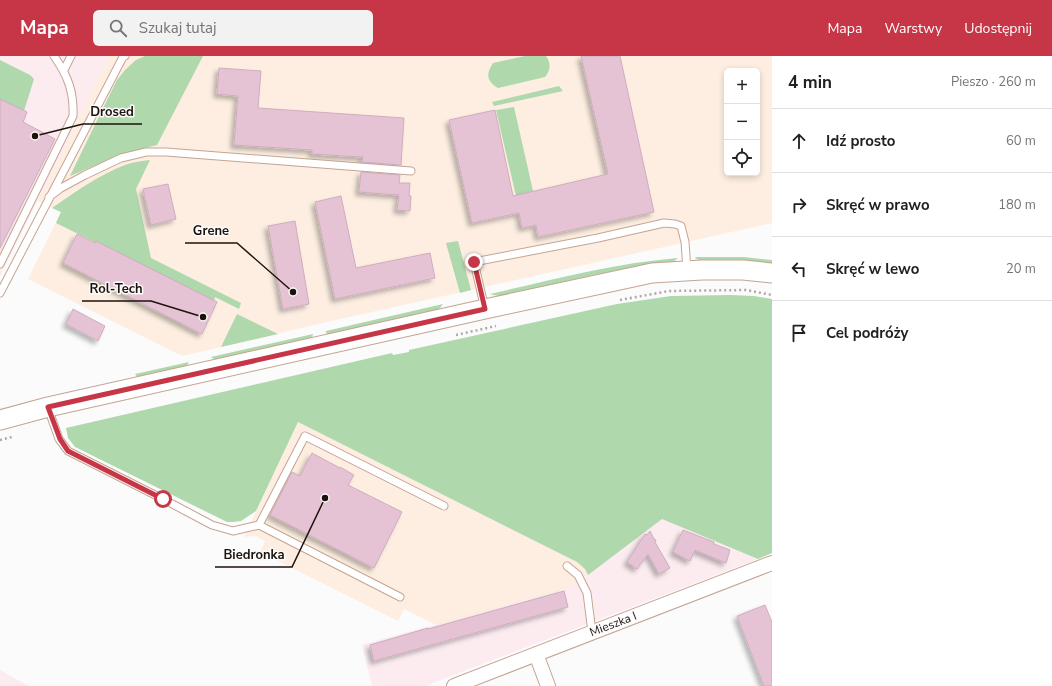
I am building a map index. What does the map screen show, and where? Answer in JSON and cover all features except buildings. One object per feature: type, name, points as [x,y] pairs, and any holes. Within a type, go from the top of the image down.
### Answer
[{"type":"main road","points":[[0,420],[48,407],[652,273],[687,270],[743,270],[772,273]]},
{"type":"street","name":"Mieszka I","points":[[454,686],[772,563]]},
{"type":"street","points":[[536,654],[548,686]]},
{"type":"lane","points":[[0,264],[73,116],[74,102],[71,89],[64,70],[54,56]]},
{"type":"lane","points":[[64,70],[71,56]]},
{"type":"lane","points":[[0,292],[124,56]]},
{"type":"lane","points":[[49,197],[61,188],[121,158],[146,152],[166,152],[411,171]]},
{"type":"lane","points":[[485,309],[474,262],[664,223],[681,226],[685,242],[687,270]]},
{"type":"lane","points":[[48,407],[60,439],[68,451],[212,525],[233,531],[259,525],[400,597]]},
{"type":"lane","points":[[259,525],[305,436],[444,506]]},
{"type":"lane","points":[[566,566],[578,575],[587,593],[592,632]]},
{"type":"path","points":[[618,300],[669,291],[746,290],[772,295]]},
{"type":"path","points":[[450,337],[496,326]]},
{"type":"path","points":[[0,440],[13,436]]},
{"type":"shaded area","points":[[0,56],[110,56],[0,276]]},
{"type":"shaded area","points":[[110,56],[772,56],[772,223],[327,322],[182,356],[28,279],[61,212],[37,201]]},
{"type":"shaded area","points":[[298,422],[577,562],[585,569],[588,575],[570,588],[436,625],[404,609],[398,621],[260,552],[265,541],[256,536],[244,537]]},
{"type":"shaded area","points":[[662,518],[758,559],[425,686],[372,686],[362,645],[570,588]]},
{"type":"shaded area","points":[[0,670],[29,686],[0,686]]},
{"type":"green space","points":[[145,56],[203,56],[157,145],[125,153],[70,176],[117,80],[136,60]]},
{"type":"green space","points":[[525,56],[546,56],[550,66],[545,77],[498,88],[491,83],[488,74],[493,63]]},
{"type":"green space","points":[[0,60],[30,75],[34,79],[24,111],[0,99]]},
{"type":"green space","points":[[559,86],[563,91],[494,106],[492,102]]},
{"type":"green space","points":[[514,107],[533,191],[516,196],[496,110]]},
{"type":"green space","points":[[150,160],[136,189],[151,258],[241,303],[239,309],[215,297],[214,301],[56,223],[61,212],[52,208],[69,196],[115,169],[131,163]]},
{"type":"green space","points":[[458,241],[471,290],[460,293],[446,243]]},
{"type":"green space","points":[[744,257],[772,260],[772,264],[701,261],[695,258]]},
{"type":"green space","points":[[678,258],[672,263],[642,266],[593,275],[500,296],[490,294],[607,268],[654,260]]},
{"type":"green space","points":[[671,296],[754,296],[772,299],[772,553],[758,559],[662,519],[588,575],[585,569],[577,562],[298,422],[256,511],[241,521],[233,522],[227,522],[75,447],[68,438],[66,428],[392,353],[393,355],[409,352],[409,350],[617,304]]},
{"type":"green space","points":[[443,304],[437,310],[329,335],[326,333],[326,331]]},
{"type":"green space","points":[[237,314],[278,334],[221,347]]},
{"type":"green space","points":[[313,334],[312,338],[215,360],[211,357]]},
{"type":"green space","points":[[189,362],[186,367],[138,377],[135,374]]},
{"type":"place","name":"Drosed","points":[[35,136]]},
{"type":"place","name":"Grene","points":[[293,292]]},
{"type":"place","name":"Rol-Tech","points":[[203,317]]},
{"type":"place","name":"Biedronka","points":[[325,498]]},
{"type":"route","points":[[163,499],[68,451],[60,439],[48,407],[485,309],[474,262]]}]
